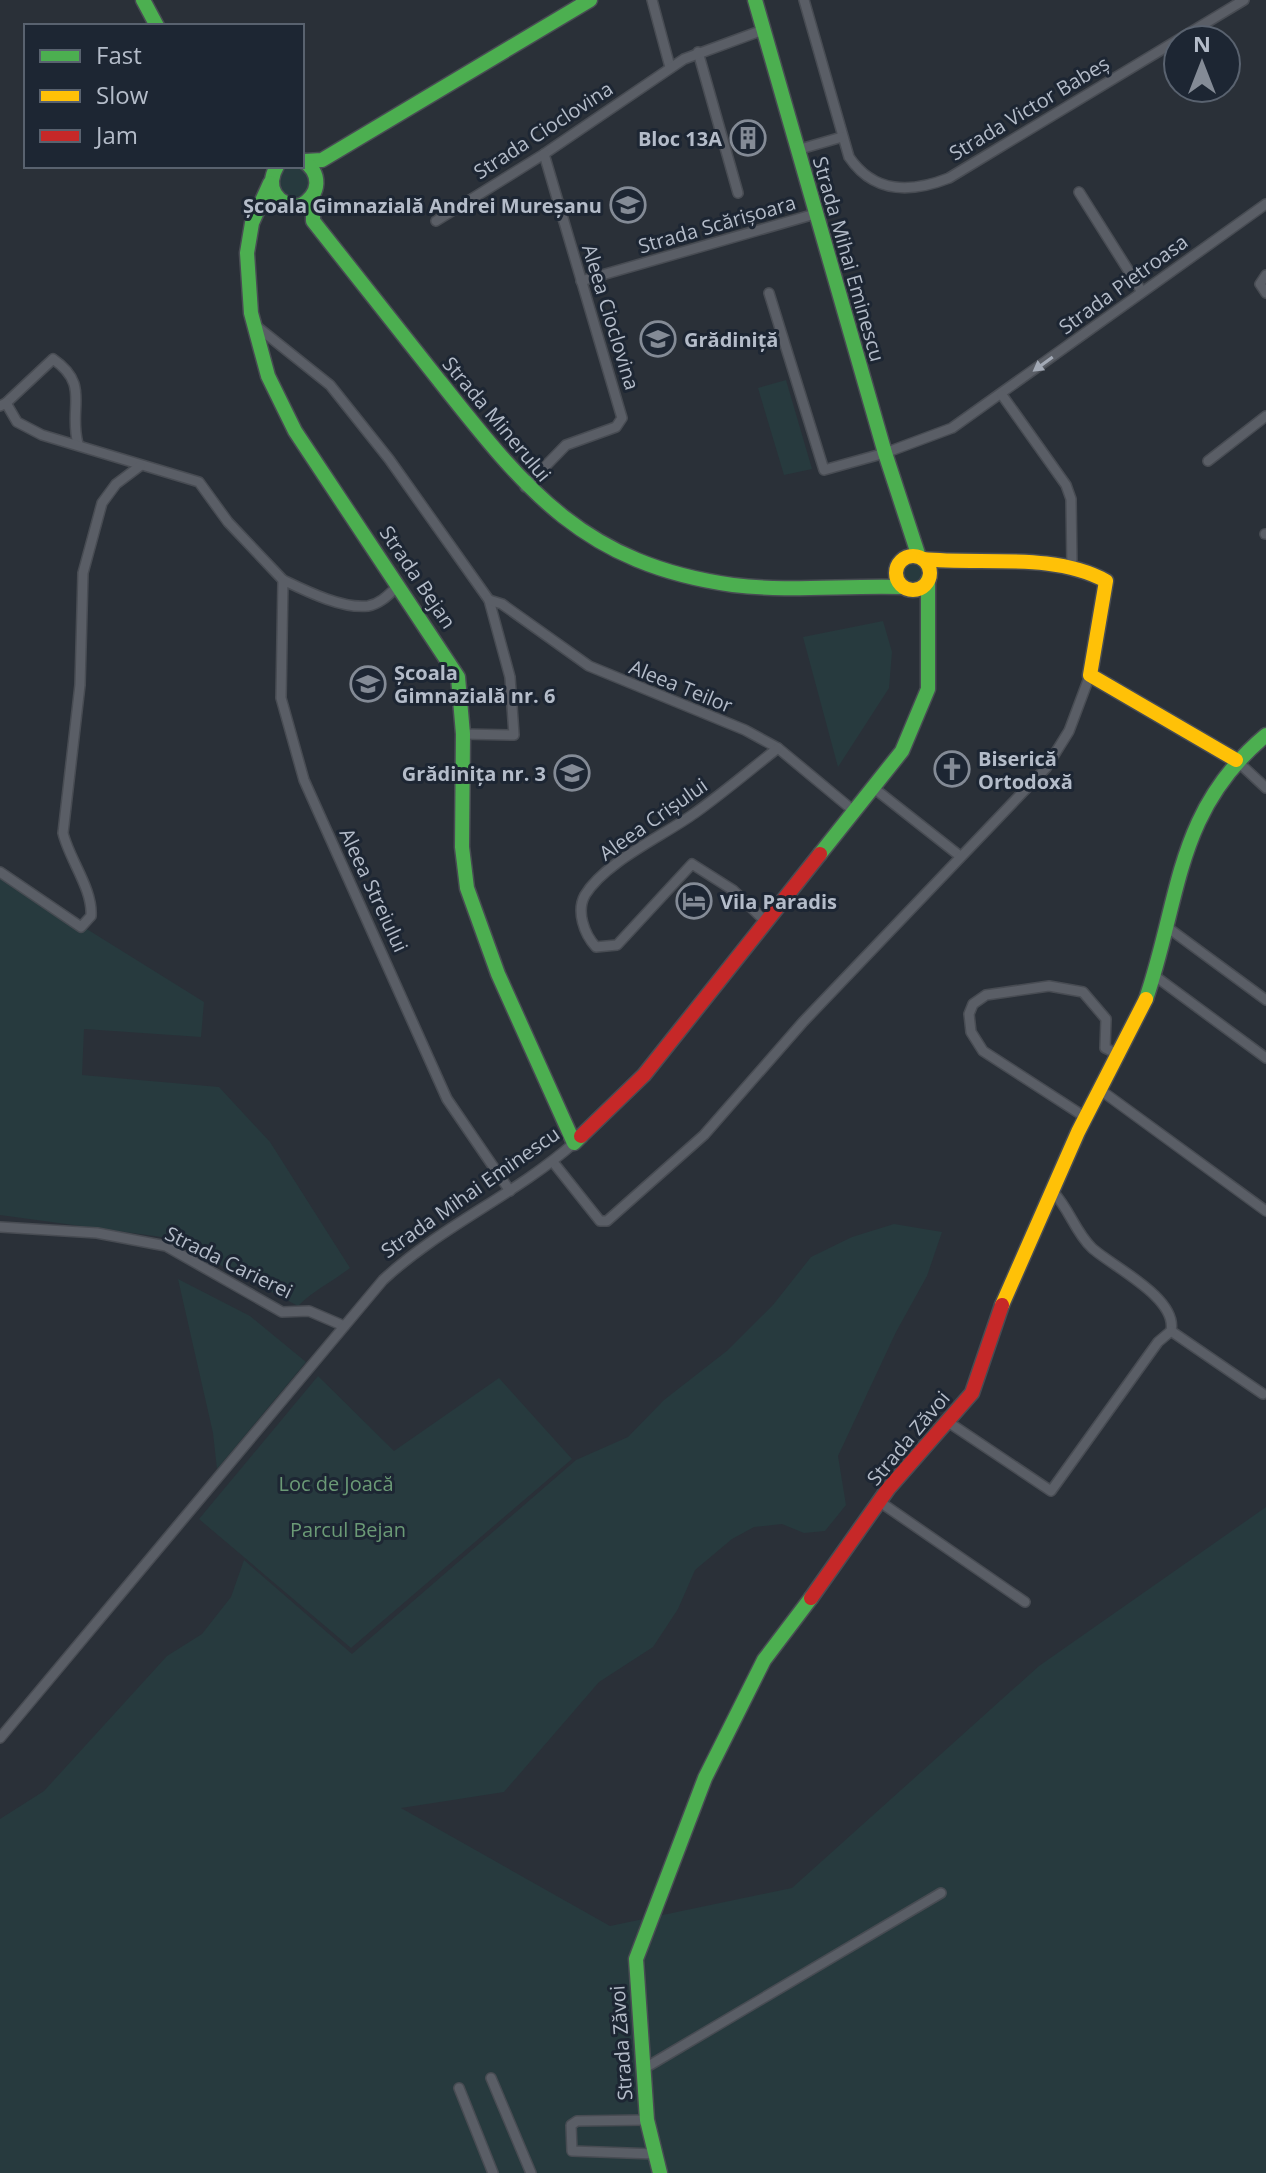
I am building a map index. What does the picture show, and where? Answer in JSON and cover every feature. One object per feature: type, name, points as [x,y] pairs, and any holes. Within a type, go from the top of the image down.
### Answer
[{"type":"street","points":[[143,0],[156,24]]},
{"type":"street","points":[[304,161],[322,160],[590,0]]},
{"type":"street","points":[[652,0],[670,67]]},
{"type":"street","name":"Strada Mihai Eminescu","points":[[755,0],[885,453],[908,529],[921,558]]},
{"type":"street","name":"Strada Victor Babeș","points":[[804,0],[849,157],[867,178],[891,188],[929,186],[949,178],[1244,0]]},
{"type":"street","name":"Strada Cioclovina","points":[[436,221],[544,154],[670,67],[698,52],[763,30]]},
{"type":"street","name":"Strada Scărișoara","points":[[698,52],[738,193]]},
{"type":"street","points":[[797,150],[842,137]]},
{"type":"street","name":"Aleea Cioclovina","points":[[525,487],[566,445],[616,427],[622,418],[544,154]]},
{"type":"street","points":[[271,172],[273,195],[313,221],[313,197],[322,160]]},
{"type":"street","points":[[304,161],[318,179]]},
{"type":"street","name":"Strada Bejan","points":[[271,172],[263,203],[252,223],[247,253],[254,324],[268,376],[295,431],[458,677],[463,734],[462,847],[467,888],[498,974],[574,1143]]},
{"type":"street","points":[[1079,192],[1142,292]]},
{"type":"street","points":[[263,203],[300,206],[313,197]]},
{"type":"street","name":"Strada Pietroasa","points":[[885,453],[938,435],[1002,395],[1266,204]]},
{"type":"street","name":"Strada Scărișoara","points":[[581,281],[815,214]]},
{"type":"street","name":"Strada Minerului","points":[[313,221],[525,487],[568,523],[624,554],[663,569],[731,585],[769,588],[922,587],[929,578],[957,564]]},
{"type":"street","points":[[1266,275],[1260,284],[1266,293]]},
{"type":"street","points":[[769,293],[824,470],[885,453]]},
{"type":"street","name":"Aleea Teilor","points":[[254,324],[330,385],[389,459],[489,600],[510,677],[514,735],[463,734]]},
{"type":"street","points":[[78,444],[73,422],[77,394],[75,380],[69,369],[53,359],[3,405],[26,429],[199,482],[228,522],[283,580],[306,591],[360,606],[379,602],[399,585]]},
{"type":"street","points":[[1002,395],[1066,485],[1071,499],[1072,568]]},
{"type":"street","points":[[1208,461],[1266,416]]},
{"type":"street","points":[[0,872],[81,927],[91,916],[89,902],[69,856],[63,833],[80,685],[83,573],[102,503],[116,484],[140,466]]},
{"type":"street","name":"Strada Mihai Eminescu","points":[[900,562],[908,529]]},
{"type":"street","points":[[553,1162],[600,1221],[613,1217],[704,1135],[803,1022],[1046,768],[1069,731],[1090,675],[1106,581],[1097,573],[1072,568],[957,564],[921,558],[900,562],[868,585]]},
{"type":"street","points":[[921,558],[929,578]]},
{"type":"street","points":[[900,562],[896,574],[928,615]]},
{"type":"street","name":"Strada Mihai Eminescu","points":[[0,1738],[344,1326],[410,1255],[553,1162],[644,1075],[765,921],[875,789],[902,751],[922,709],[930,670],[929,578]]},
{"type":"street","name":"Aleea Streiului","points":[[283,580],[281,698],[304,780],[447,1099],[510,1191]]},
{"type":"street","name":"Aleea Teilor","points":[[489,600],[502,604],[589,666],[745,730],[778,748],[855,812]]},
{"type":"street","points":[[1090,675],[1236,760],[1266,788]]},
{"type":"street","name":"Strada Zăvoi","points":[[660,2173],[647,2120],[636,1988],[638,1947],[705,1778],[764,1660],[905,1468],[972,1393],[1000,1303],[1085,1117],[1120,1055],[1155,976],[1185,849],[1196,822],[1236,760],[1266,735]]},
{"type":"street","name":"Aleea Crișului","points":[[765,921],[733,890],[692,864],[617,945],[601,948],[590,941],[581,908],[588,891],[607,872],[694,814],[778,748]]},
{"type":"street","points":[[875,789],[960,856]]},
{"type":"street","points":[[1167,927],[1266,1000]]},
{"type":"street","points":[[1155,976],[1266,1058]]},
{"type":"street","points":[[1085,1117],[983,1051],[969,1026],[970,1009],[981,998],[1011,989],[1049,986],[1080,990],[1106,1019],[1105,1048],[1120,1055]]},
{"type":"street","points":[[1099,1089],[1266,1211]]},
{"type":"street","points":[[948,1422],[1051,1491],[1158,1342],[1171,1331],[1172,1321],[1155,1294],[1093,1249],[1053,1192]]},
{"type":"street","name":"Strada Carierei","points":[[0,1227],[97,1233],[166,1246],[282,1312],[309,1311],[344,1326]]},
{"type":"street","points":[[1171,1331],[1263,1394]]},
{"type":"street","points":[[880,1502],[1025,1602]]},
{"type":"street","points":[[645,2068],[941,1893]]},
{"type":"street","points":[[491,2078],[531,2173]]},
{"type":"street","points":[[459,2088],[493,2173]]},
{"type":"street","points":[[647,2120],[577,2121],[571,2125],[572,2151],[655,2154]]},
{"type":"green space","points":[[286,168],[302,168],[311,182],[306,194],[294,199],[282,194],[277,182]]},
{"type":"green space","points":[[786,380],[812,469],[784,475],[758,388]]},
{"type":"green space","points":[[913,564],[922,573],[913,582],[904,573]]},
{"type":"green space","points":[[883,621],[892,652],[889,688],[838,767],[803,637]]},
{"type":"green space","points":[[0,875],[204,1002],[201,1037],[84,1029],[82,1075],[219,1087],[270,1142],[350,1268],[298,1306],[169,1238],[0,1215]]},
{"type":"green space","points":[[894,1224],[942,1232],[927,1276],[896,1332],[838,1456],[846,1505],[825,1531],[804,1533],[782,1524],[754,1527],[732,1539],[695,1570],[678,1609],[653,1647],[599,1682],[504,1792],[401,1808],[610,1926],[792,1888],[1039,1666],[1266,1507],[1266,2173],[0,2173],[0,1819],[44,1791],[167,1656],[202,1634],[231,1597],[244,1560],[352,1654],[576,1460],[628,1437],[664,1400],[728,1350],[773,1305],[811,1257],[852,1237]]},
{"type":"green space","points":[[178,1279],[250,1316],[306,1362],[217,1469],[213,1433]]},
{"type":"green space","name":"Parcul Bejan","points":[[318,1376],[394,1451],[499,1378],[572,1459],[351,1648],[199,1519]]},
{"type":"traffic: fast","points":[[143,0],[156,24]]},
{"type":"traffic: fast","points":[[305,161],[322,160],[590,0]]},
{"type":"traffic: fast","points":[[755,0],[885,453],[919,557]]},
{"type":"traffic: fast","points":[[276,168],[272,181],[275,194],[285,202],[300,206],[312,196],[316,183],[313,171],[304,161]]},
{"type":"traffic: fast","points":[[270,183],[252,223],[247,253],[251,313],[268,376],[295,431],[458,677],[463,734],[462,847],[467,888],[498,974],[574,1143],[581,1136]]},
{"type":"traffic: fast","points":[[313,197],[313,221],[470,419],[530,487],[597,540],[636,559],[681,575],[733,585],[775,588],[903,587]]},
{"type":"traffic: fast","points":[[820,854],[902,751],[928,689],[928,580]]},
{"type":"traffic: fast","points":[[1146,999],[1175,890],[1197,825],[1236,764],[1266,735]]},
{"type":"traffic: fast","points":[[660,2173],[647,2120],[636,1959],[705,1778],[764,1660],[811,1598]]},
{"type":"traffic: slow","points":[[913,556],[925,561],[930,573],[925,585],[913,590],[901,585],[896,573],[901,561],[913,556]]},
{"type":"traffic: slow","points":[[923,559],[1041,563],[1086,572],[1106,581],[1090,675],[1236,760]]},
{"type":"traffic: slow","points":[[1002,1305],[1078,1132],[1146,999]]},
{"type":"traffic: jam","points":[[581,1136],[644,1075],[820,854]]},
{"type":"traffic: jam","points":[[811,1598],[888,1489],[972,1393],[1002,1305]]},
{"type":"place","name":"Bloc 13A","points":[[748,138]]},
{"type":"place","name":"Școala Gimnazială Andrei Mureșanu","points":[[628,205]]},
{"type":"place","name":"Grădiniță","points":[[658,339]]},
{"type":"place","name":"Școala Gimnazială nr. 6","points":[[368,684]]},
{"type":"place","name":"Biserică Ortodoxă","points":[[952,769]]},
{"type":"place","name":"Grădinița nr. 3","points":[[572,773]]},
{"type":"place","name":"Vila Paradis","points":[[694,901]]},
{"type":"park label","name":"Loc de Joacă","points":[[336,1483]]}]
